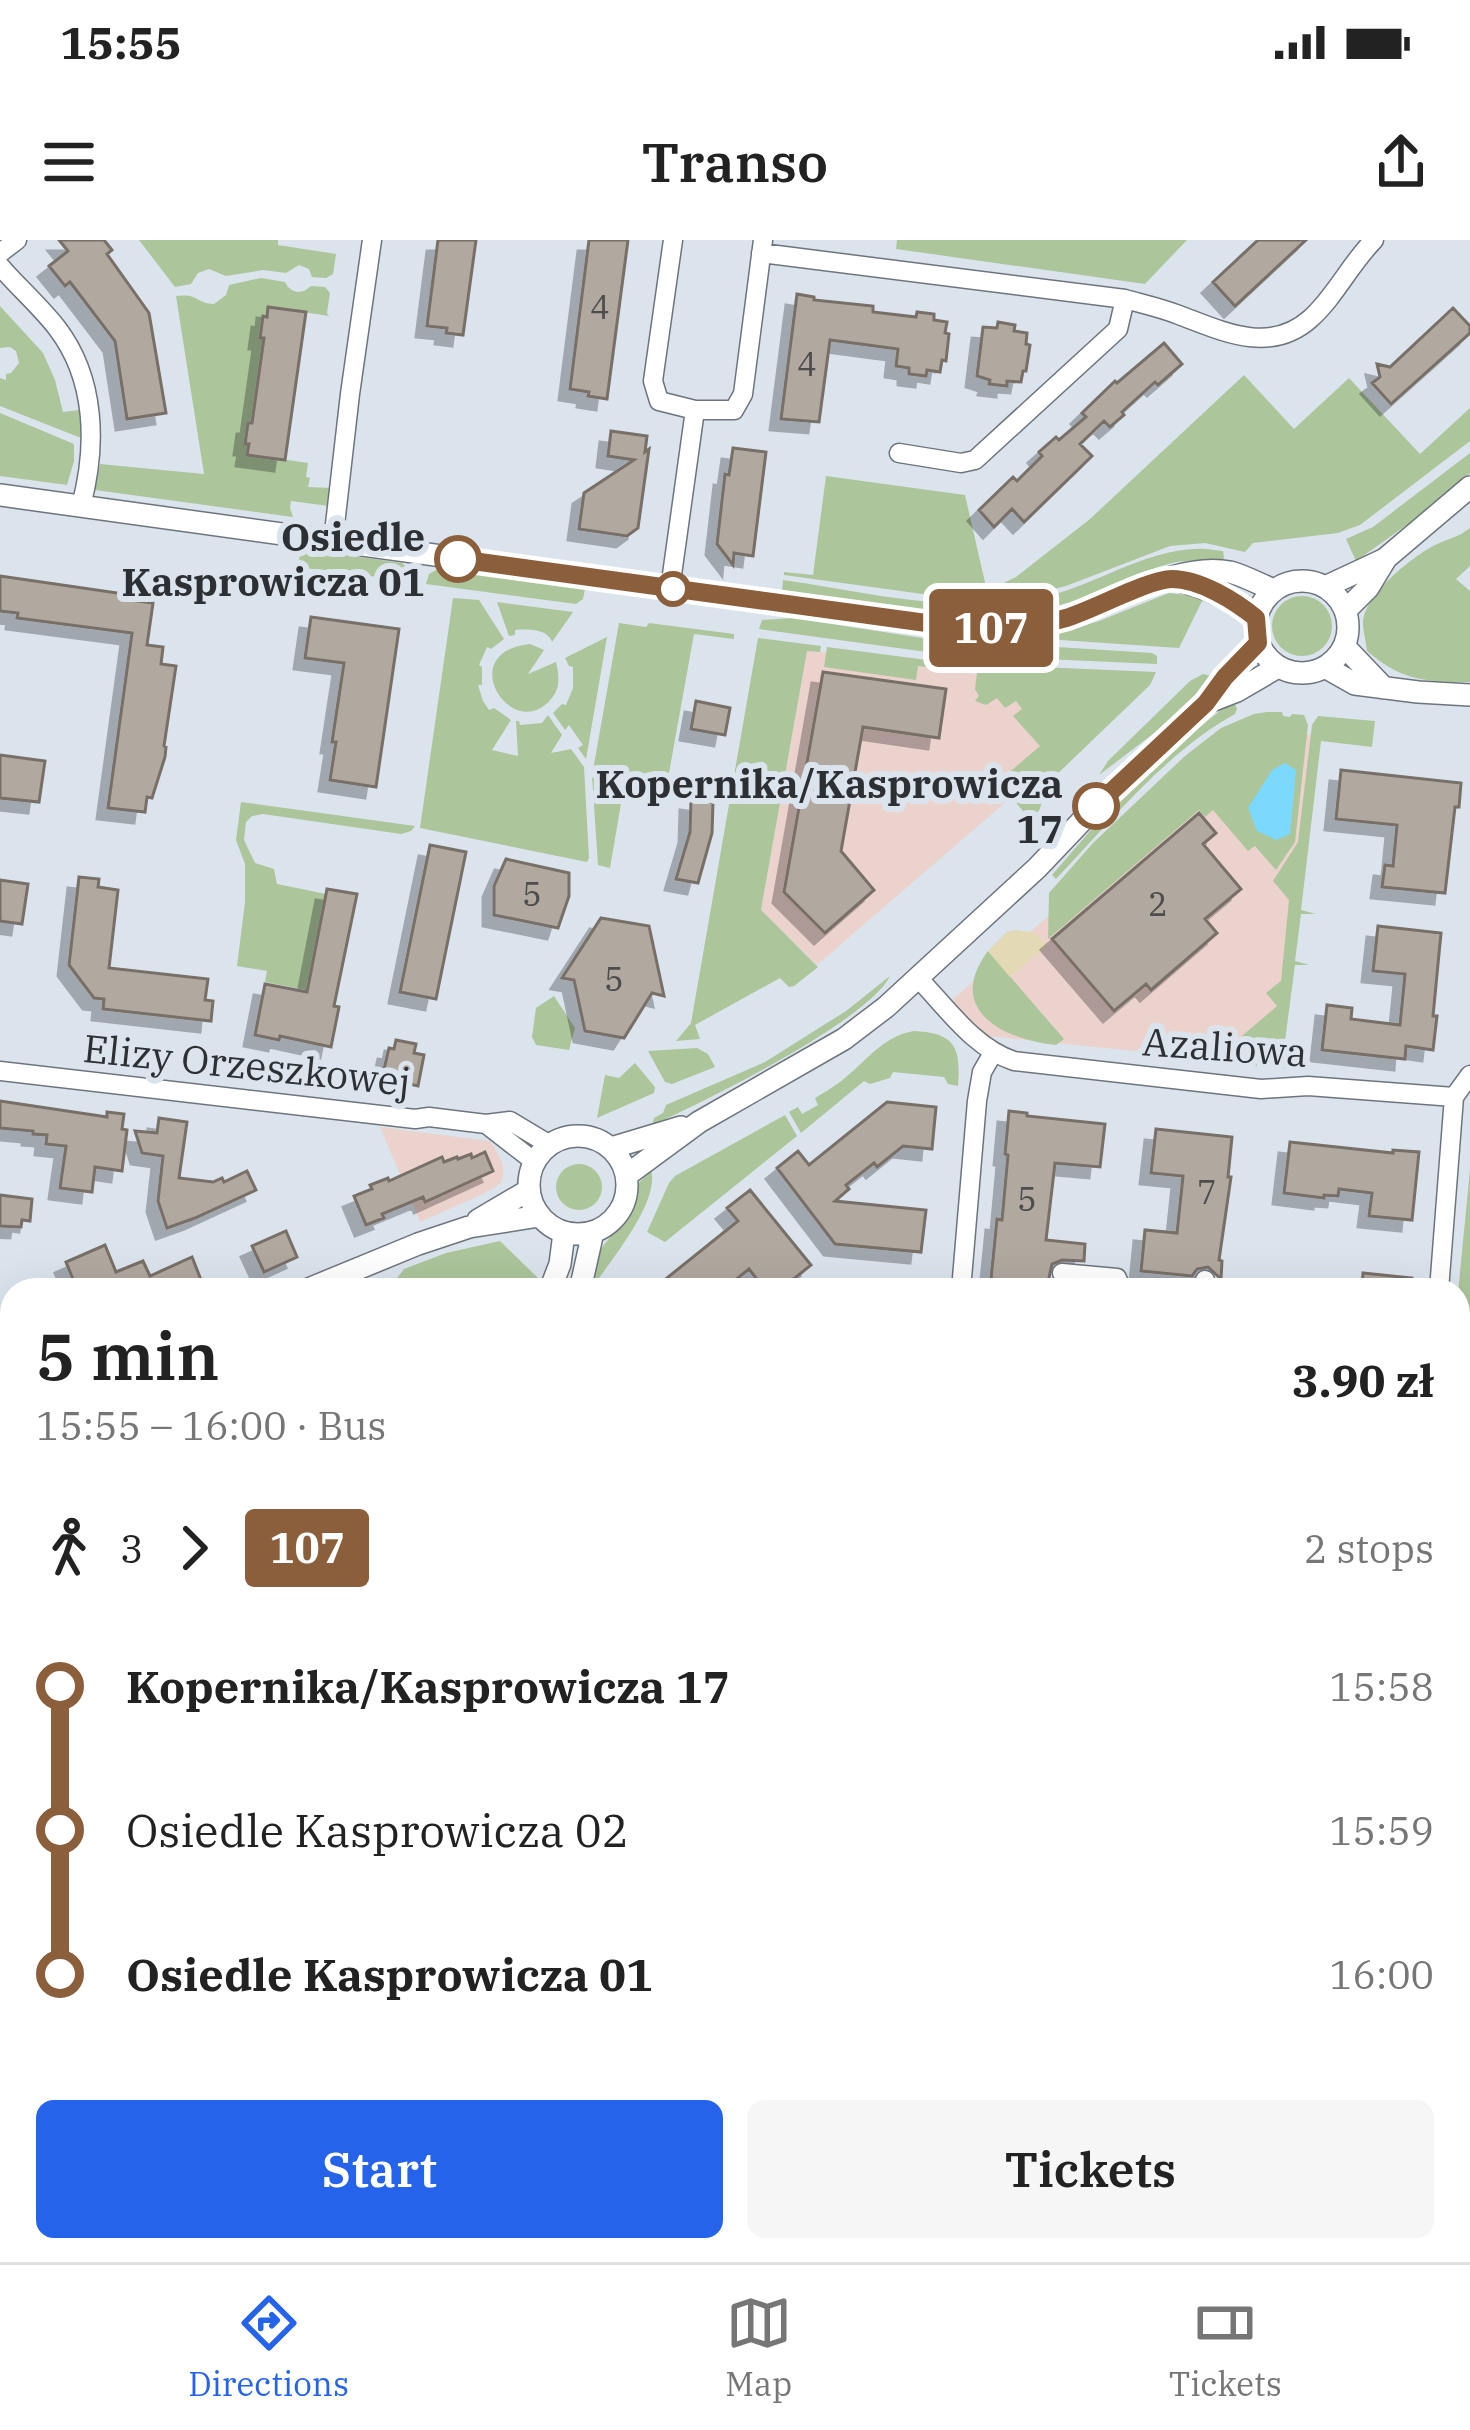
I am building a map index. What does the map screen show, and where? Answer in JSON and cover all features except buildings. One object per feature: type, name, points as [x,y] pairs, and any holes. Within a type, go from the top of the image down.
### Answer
[{"type":"street","points":[[0,253],[17,240]]},
{"type":"street","points":[[333,542],[372,240]]},
{"type":"street","points":[[673,240],[653,381],[659,401],[695,410],[734,410],[743,394],[762,247],[1125,299],[1238,337],[1267,339],[1310,320],[1374,240]]},
{"type":"street","points":[[0,266],[58,329],[78,363],[89,401],[91,441],[81,506]]},
{"type":"street","points":[[899,453],[961,463],[974,460],[1118,329],[1125,299]]},
{"type":"street","points":[[670,589],[695,410]]},
{"type":"street","points":[[1325,587],[1385,559],[1470,487]]},
{"type":"street","points":[[0,495],[963,628],[1011,628],[1065,618],[1198,571],[1226,572],[1274,590]]},
{"type":"street","points":[[1345,611],[1368,588],[1385,559]]},
{"type":"street","points":[[1171,579],[1215,592],[1256,618]]},
{"type":"street","points":[[1299,581],[1325,587],[1345,611],[1344,646],[1325,668],[1293,673],[1278,667],[1258,643],[1256,618],[1262,603],[1274,590],[1299,581]]},
{"type":"street","points":[[627,1175],[699,1122],[844,1040],[886,1007],[1206,703],[1258,643]]},
{"type":"street","points":[[1344,646],[1384,688]]},
{"type":"street","points":[[1206,703],[1278,667]]},
{"type":"street","points":[[1325,668],[1355,684],[1470,694]]},
{"type":"street","points":[[918,978],[993,1053],[982,1072],[977,1101],[963,1278]]},
{"type":"street","name":"Azaliowa","points":[[993,1053],[1030,1064],[1261,1089],[1308,1086],[1454,1097]]},
{"type":"street","name":"Elizy Orzeszkowej","points":[[0,1071],[415,1119],[510,1121],[543,1153]]},
{"type":"street","points":[[1440,1278],[1454,1097],[1470,1075]]},
{"type":"street","points":[[611,1148],[699,1122]]},
{"type":"street","points":[[469,1226],[529,1190],[543,1153],[565,1138],[597,1139],[621,1160],[627,1175],[628,1190],[617,1216],[606,1226],[578,1235],[564,1233],[539,1216],[529,1190]]},
{"type":"street","points":[[335,1278],[469,1226],[539,1216]]},
{"type":"street","points":[[583,1278],[593,1232]]},
{"type":"street","points":[[555,1278],[564,1233]]},
{"type":"street","points":[[1062,1273],[1118,1278]]},
{"type":"shaded area","points":[[807,650],[1093,691],[1101,720],[817,965],[761,911]]},
{"type":"shaded area","points":[[1264,729],[1313,735],[1273,1065],[967,1034],[953,999]]},
{"type":"shaded area","points":[[380,1127],[489,1141],[503,1165],[503,1178],[483,1194],[420,1222]]},
{"type":"green space","points":[[139,240],[278,240],[278,245],[336,254],[333,274],[326,278],[312,277],[309,269],[299,265],[286,273],[263,270],[226,276],[209,269],[198,273],[191,284],[175,287]]},
{"type":"green space","points":[[897,240],[1187,240],[1145,284],[896,249]]},
{"type":"green space","points":[[261,278],[285,282],[297,292],[325,287],[330,293],[329,316],[269,307],[263,317],[247,454],[308,463],[308,487],[330,488],[329,506],[291,501],[293,517],[95,490],[100,464],[204,474],[176,296],[214,304],[226,295],[229,285]]},
{"type":"green space","points":[[0,306],[43,353],[63,412],[79,410],[81,438],[0,406],[0,378],[6,380],[6,374],[19,363],[16,351],[0,348]]},
{"type":"green space","points":[[1244,375],[1294,429],[1349,378],[1420,454],[1470,408],[1470,441],[1360,525],[1338,533],[1253,543],[1245,552],[1205,543],[1170,546],[1033,594],[999,598],[930,595],[784,575],[813,575],[826,476],[965,495],[987,591],[1016,577],[1090,519]]},
{"type":"green space","points":[[0,413],[74,444],[67,485],[0,476]]},
{"type":"green space","points":[[1470,453],[1470,473],[1356,561],[1346,539],[1373,527]]},
{"type":"green space","points":[[1470,528],[1470,566],[1456,579],[1470,591],[1470,682],[1403,674],[1367,651],[1366,611],[1391,577],[1414,558]]},
{"type":"green space","points":[[301,549],[402,563],[410,570],[410,581],[305,568],[299,559]]},
{"type":"green space","points":[[1223,551],[1221,564],[1174,562],[1078,600],[1014,613],[882,608],[782,591],[783,580],[911,600],[1007,603],[1060,593],[1163,554]]},
{"type":"green space","points":[[438,569],[585,589],[576,604],[426,584],[429,574]]},
{"type":"green space","points":[[1169,593],[1204,597],[1179,648],[1060,640],[1053,635],[1099,621]]},
{"type":"green space","points":[[1302,596],[1324,604],[1332,626],[1324,648],[1302,656],[1280,648],[1272,626],[1280,604]]},
{"type":"green space","points":[[453,598],[479,600],[504,639],[487,647],[479,665],[483,701],[489,710],[494,708],[511,720],[492,750],[518,756],[516,721],[520,725],[542,723],[548,715],[562,735],[551,753],[571,749],[584,767],[587,862],[420,828]]},
{"type":"green space","points":[[497,602],[573,612],[552,642],[546,634],[531,630],[515,630],[509,636]]},
{"type":"green space","points":[[793,618],[935,640],[944,644],[949,655],[759,629],[762,620]]},
{"type":"green space","points":[[619,623],[734,634],[734,639],[694,634],[667,784],[625,780],[610,868],[598,865],[592,776]]},
{"type":"green space","points":[[607,637],[586,759],[569,725],[565,730],[553,713],[566,705],[573,688],[573,667],[565,658]]},
{"type":"green space","points":[[758,638],[821,646],[820,652],[807,651],[761,910],[818,967],[794,986],[780,978],[695,1025],[700,1039],[676,1041],[691,1023]]},
{"type":"green space","points":[[1012,641],[1152,653],[1157,664],[974,656],[986,645]]},
{"type":"green space","points":[[530,644],[544,650],[528,674],[556,662],[558,686],[551,699],[536,710],[521,711],[507,704],[492,677],[495,662],[507,651]]},
{"type":"green space","points":[[827,647],[950,663],[949,670],[918,666],[916,680],[824,667]]},
{"type":"green space","points":[[978,665],[1156,672],[1150,685],[1050,781],[1037,816],[1031,820],[998,782],[1040,746],[1013,716],[1022,709],[1016,701],[1005,708],[997,698],[986,705],[975,701]]},
{"type":"green space","points":[[1203,674],[1215,677],[1162,727],[1099,775],[1190,681]]},
{"type":"green space","points":[[1233,700],[1235,714],[1162,768],[1056,879],[1052,875],[1172,750]]},
{"type":"green space","points":[[1267,712],[1304,715],[1308,725],[1295,842],[1276,870],[1255,846],[1248,851],[1213,810],[1205,817],[1199,810],[1048,939],[1049,893],[1093,843],[1221,728]]},
{"type":"green space","points":[[1318,716],[1375,721],[1372,747],[1321,741],[1301,910],[1316,914],[1301,914],[1295,961],[1309,965],[1295,965],[1283,1056],[1298,1059],[1296,1067],[1192,1058],[1209,1043],[1221,1054],[1277,1006],[1266,993],[1281,981],[1289,900],[1273,881],[1298,842],[1312,725]]},
{"type":"green space","points":[[241,802],[415,826],[401,834],[263,814],[246,822],[244,840],[255,863],[274,869],[277,884],[326,894],[306,990],[265,982],[267,971],[237,966],[245,902],[245,864],[236,840]]},
{"type":"green space","points":[[988,951],[1064,1039],[1056,1045],[1036,1042],[1000,1029],[986,1018],[973,990],[976,972]]},
{"type":"green space","points":[[890,976],[876,994],[818,1037],[652,1125],[666,1105],[765,1062],[846,1011]]},
{"type":"green space","points":[[554,996],[575,1028],[569,1050],[536,1045],[532,1037],[536,1008]]},
{"type":"green space","points":[[914,1031],[939,1035],[953,1045],[958,1086],[948,1084],[944,1077],[893,1072],[890,1078],[870,1084],[864,1081],[801,1133],[789,1112],[798,1107],[802,1114],[818,1105],[815,1098],[883,1044]]},
{"type":"green space","points":[[697,1048],[708,1054],[715,1067],[672,1084],[665,1082],[648,1051]]},
{"type":"green space","points":[[635,1063],[655,1087],[654,1093],[597,1118],[605,1075],[619,1078]]},
{"type":"green space","points":[[785,1115],[797,1136],[665,1242],[647,1232],[675,1176]]},
{"type":"green space","points":[[579,1164],[595,1171],[602,1187],[595,1203],[579,1210],[563,1203],[556,1187],[563,1171]]},
{"type":"green space","points":[[1470,1169],[1470,1278],[1459,1278]]},
{"type":"green space","points":[[651,1170],[652,1183],[642,1213],[599,1278],[590,1278],[596,1255],[626,1217],[638,1184]]},
{"type":"green space","points":[[500,1241],[538,1278],[397,1278],[404,1269]]},
{"type":"sand","points":[[1007,932],[1035,933],[1047,945],[1010,977],[988,951]]},
{"type":"water","points":[[1285,763],[1296,770],[1290,834],[1276,840],[1257,831],[1248,808],[1272,770]]},
{"type":"bus line","name":"107","points":[[458,559],[963,628],[1011,628],[1065,618],[1171,579],[1196,584],[1247,610],[1256,618],[1258,643],[1206,703],[1096,806]]},
{"type":"place","name":"Osiedle Kasprowicza 01","points":[[458,559]]},
{"type":"place","name":"Kopernika/Kasprowicza 17","points":[[1096,806]]}]
